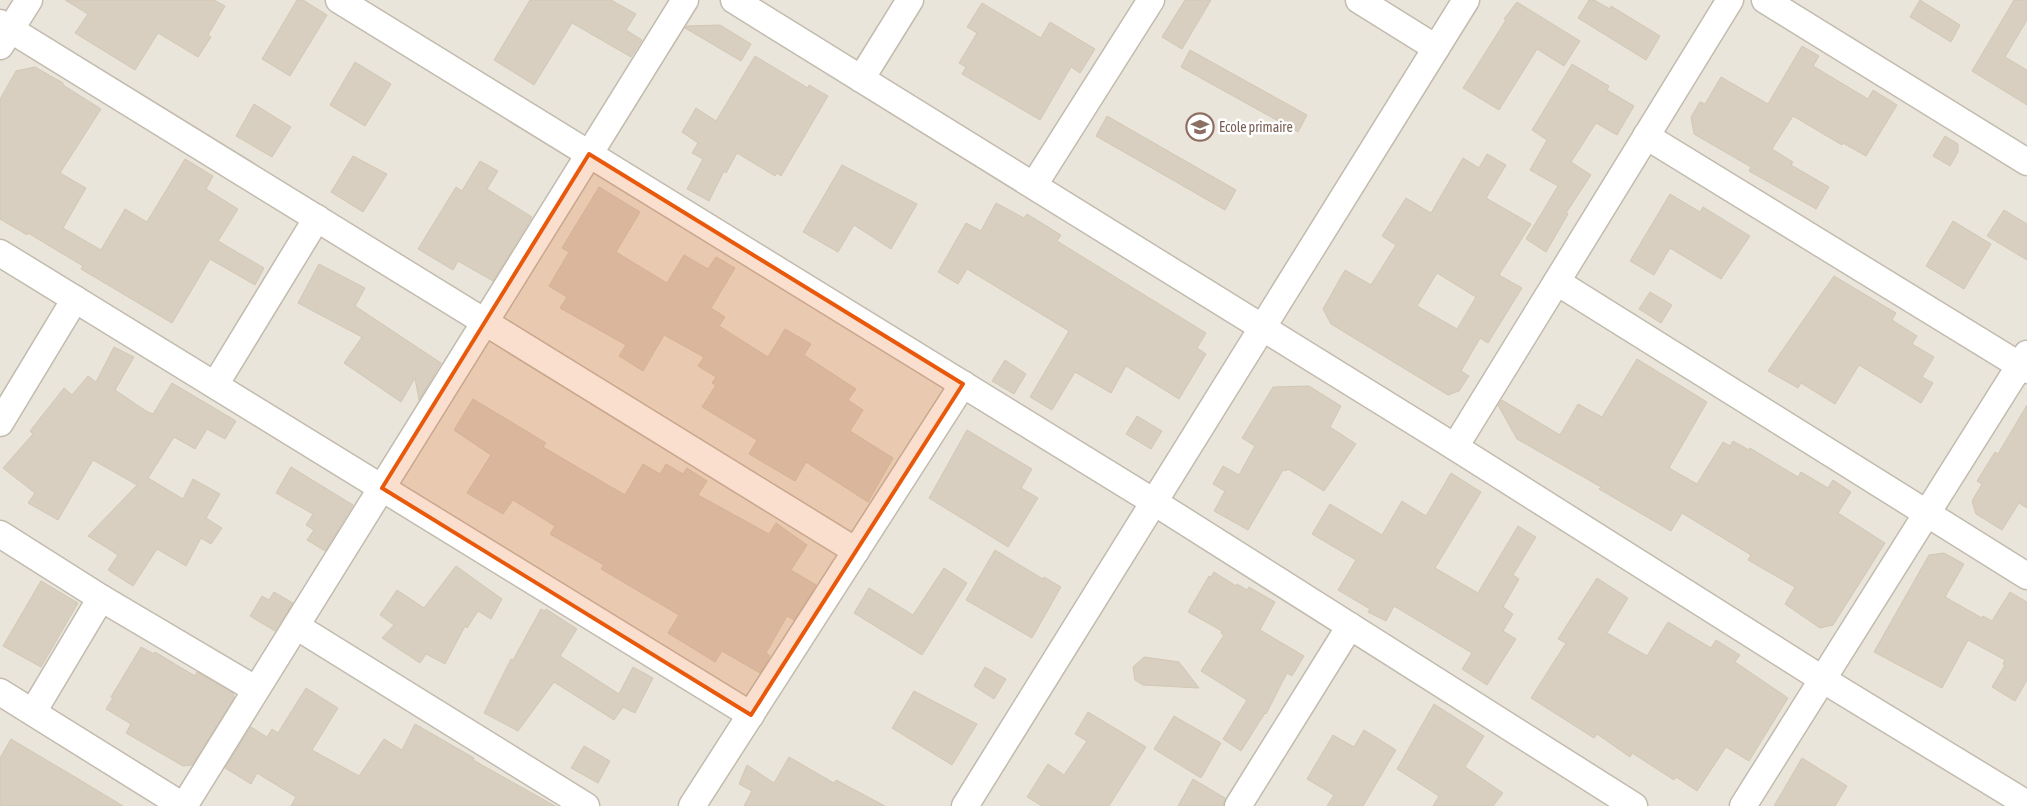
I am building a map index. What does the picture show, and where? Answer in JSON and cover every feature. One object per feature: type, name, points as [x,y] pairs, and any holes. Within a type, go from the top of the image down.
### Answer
[{"type":"street","points":[[29,0],[4,33],[317,218],[856,551]]},
{"type":"street","points":[[339,0],[1154,502],[1634,806]]},
{"type":"street","points":[[0,692],[184,806],[255,689],[686,0]]},
{"type":"street","points":[[734,0],[1455,447],[1822,679],[2027,804]]},
{"type":"street","points":[[861,79],[910,0]]},
{"type":"street","points":[[1034,185],[1151,0]]},
{"type":"street","points":[[1359,0],[1436,48]]},
{"type":"street","points":[[965,806],[1466,0]]},
{"type":"street","points":[[1455,447],[1730,0]]},
{"type":"street","points":[[1765,0],[2027,162]]},
{"type":"street","points":[[1646,136],[2025,363],[1926,513],[1742,806]]},
{"type":"street","points":[[215,385],[317,218]]},
{"type":"street","points":[[0,253],[751,715]]},
{"type":"street","points":[[1557,282],[2027,576]]},
{"type":"street","points":[[0,423],[75,299]]},
{"type":"street","points":[[692,806],[963,384]]},
{"type":"street","points":[[0,534],[101,598],[255,689]]},
{"type":"street","points":[[33,712],[101,598]]},
{"type":"street","points":[[296,626],[586,806]]},
{"type":"street","points":[[1245,804],[1350,626]]},
{"type":"highlighted area","points":[[589,154],[963,384],[751,715],[382,488]]},
{"type":"shaded area","points":[[0,0],[2027,0],[2027,806],[0,806]]},
{"type":"building","points":[[65,0],[214,0],[225,6],[208,35],[211,37],[198,57],[158,33],[135,70],[75,33],[88,14]]},
{"type":"building","points":[[297,0],[303,0],[327,15],[290,76],[262,59]]},
{"type":"building","points":[[530,0],[611,0],[636,14],[626,30],[642,40],[631,57],[572,23],[534,85],[494,60]]},
{"type":"building","points":[[1185,0],[1211,0],[1182,49],[1162,37]]},
{"type":"building","points":[[1589,0],[1594,0],[1610,9],[1611,6],[1660,36],[1646,60],[1578,18]]},
{"type":"building","points":[[1920,0],[1960,25],[1951,42],[1910,17]]},
{"type":"building","points":[[2014,0],[2027,0],[2027,20],[2005,57],[2027,70],[2027,105],[1972,71]]},
{"type":"building","points":[[1517,2],[1580,41],[1564,66],[1537,49],[1499,110],[1463,88],[1506,20],[1504,19]]},
{"type":"building","points":[[982,3],[1041,38],[1050,22],[1095,49],[1080,73],[1071,67],[1040,120],[962,74],[966,67],[959,63],[977,33],[967,27]]},
{"type":"building","points":[[720,25],[751,44],[741,61],[685,28],[687,26]]},
{"type":"building","points":[[1802,46],[1819,56],[1813,66],[1868,99],[1873,90],[1897,105],[1866,156],[1843,143],[1842,145],[1793,116],[1772,149],[1793,162],[1791,165],[1829,187],[1816,209],[1749,171],[1751,167],[1694,134],[1691,117],[1700,102],[1705,104],[1721,77],[1768,104]]},
{"type":"building","points":[[1190,50],[1307,115],[1298,132],[1181,67]]},
{"type":"building","points":[[755,56],[808,88],[809,85],[828,96],[781,176],[777,173],[775,176],[737,153],[726,173],[724,171],[709,201],[687,189],[703,159],[692,153],[698,143],[682,132],[696,108],[716,121]]},
{"type":"building","points":[[355,62],[391,84],[365,126],[330,105]]},
{"type":"building","points":[[1572,64],[1609,86],[1607,90],[1634,106],[1617,135],[1596,123],[1571,162],[1591,175],[1566,213],[1568,214],[1546,252],[1526,239],[1558,186],[1530,170],[1547,140],[1532,130]]},
{"type":"building","points":[[35,67],[63,83],[63,85],[101,109],[60,173],[86,188],[63,228],[101,250],[125,209],[147,222],[185,159],[213,176],[206,189],[238,209],[218,241],[264,268],[255,285],[210,259],[172,323],[81,269],[83,266],[28,233],[27,235],[0,219],[0,99],[16,71]]},
{"type":"building","points":[[254,104],[291,127],[272,157],[236,136]]},
{"type":"building","points":[[1107,116],[1236,190],[1225,210],[1096,136]]},
{"type":"building","points":[[1945,136],[1958,144],[1958,152],[1950,166],[1933,156]]},
{"type":"building","points":[[1487,154],[1506,165],[1486,198],[1531,224],[1499,275],[1522,288],[1488,343],[1480,338],[1461,371],[1469,376],[1459,391],[1448,395],[1331,324],[1323,309],[1345,270],[1371,285],[1396,245],[1382,236],[1406,198],[1431,213],[1463,158],[1479,168]],"holes":[[[1437,273],[1476,297],[1457,329],[1417,306]]]},
{"type":"building","points":[[353,156],[387,174],[363,212],[331,192]]},
{"type":"building","points":[[480,161],[498,171],[487,189],[532,217],[493,281],[458,261],[453,270],[418,249],[456,187],[462,191]]},
{"type":"building","points":[[842,165],[917,204],[891,249],[854,225],[838,252],[803,232]]},
{"type":"building","points":[[599,187],[640,212],[616,252],[667,283],[684,255],[708,269],[716,257],[735,268],[711,308],[725,317],[719,326],[768,357],[785,329],[811,344],[804,355],[856,389],[848,400],[863,410],[850,431],[893,458],[868,502],[806,462],[795,481],[749,454],[757,440],[702,407],[716,385],[712,383],[716,377],[698,366],[704,357],[664,335],[643,371],[619,356],[626,345],[560,308],[567,297],[549,286],[569,252],[562,248]]},
{"type":"building","points":[[1670,194],[1700,212],[1703,207],[1750,236],[1721,279],[1670,248],[1654,275],[1630,261]]},
{"type":"building","points":[[996,203],[1024,218],[1027,214],[1061,235],[1057,241],[1206,333],[1197,348],[1206,354],[1179,399],[1126,366],[1111,393],[1075,372],[1052,410],[1030,397],[1069,331],[967,269],[958,284],[938,272],[966,223],[981,231]]},
{"type":"building","points":[[2004,210],[2027,224],[2027,260],[1987,236]]},
{"type":"building","points":[[1953,221],[1991,244],[1964,289],[1926,266]]},
{"type":"building","points":[[319,264],[365,288],[355,306],[441,363],[419,400],[415,378],[401,402],[344,363],[362,337],[298,303]]},
{"type":"building","points":[[1834,276],[1896,313],[1892,320],[1917,336],[1912,344],[1934,357],[1922,377],[1933,383],[1921,403],[1859,365],[1835,404],[1801,383],[1798,388],[1768,371]]},
{"type":"building","points":[[1650,292],[1672,305],[1661,323],[1639,309]]},
{"type":"building","points":[[114,347],[134,357],[115,390],[146,411],[153,414],[172,383],[236,421],[225,439],[207,429],[195,449],[174,437],[148,478],[183,499],[193,479],[220,494],[206,518],[222,528],[211,544],[201,538],[186,566],[157,549],[133,586],[108,570],[118,555],[88,536],[137,485],[93,460],[58,520],[28,503],[35,493],[3,468],[33,434],[30,431],[64,388],[72,395],[88,376],[96,382]]},
{"type":"building","points":[[1637,359],[1707,402],[1669,468],[1697,484],[1723,442],[1730,446],[1733,441],[1749,450],[1750,448],[1798,477],[1801,472],[1828,488],[1833,480],[1851,492],[1838,513],[1885,543],[1833,625],[1820,628],[1785,604],[1795,587],[1748,560],[1751,555],[1682,513],[1671,531],[1599,489],[1601,487],[1517,439],[1498,405],[1502,400],[1560,435],[1578,404],[1602,417]]},
{"type":"building","points":[[1005,360],[1026,374],[1014,394],[992,381]]},
{"type":"building","points":[[1309,386],[1341,406],[1330,427],[1356,444],[1324,491],[1288,469],[1286,471],[1283,470],[1248,530],[1214,511],[1225,491],[1213,484],[1223,466],[1239,475],[1255,446],[1242,438],[1273,387]]},
{"type":"building","points":[[473,399],[546,443],[543,447],[625,495],[643,464],[660,474],[666,464],[683,474],[687,468],[707,481],[698,495],[769,534],[776,523],[807,545],[791,570],[816,585],[794,620],[787,616],[766,653],[770,656],[760,673],[722,651],[715,662],[668,633],[679,615],[601,569],[604,565],[550,534],[555,526],[513,500],[503,514],[467,493],[491,455],[454,430]]},
{"type":"building","points":[[2027,405],[2027,508],[2019,503],[2002,530],[1976,514],[1972,501],[1982,484],[1977,481],[1995,452],[1998,454]]},
{"type":"building","points":[[1137,416],[1162,431],[1151,449],[1126,434]]},
{"type":"building","points":[[967,430],[1032,469],[1021,488],[1038,498],[1008,547],[929,498]]},
{"type":"building","points":[[291,467],[353,505],[325,551],[307,540],[314,530],[306,525],[313,514],[276,493]]},
{"type":"building","points":[[1451,473],[1481,492],[1435,568],[1478,593],[1518,526],[1536,537],[1513,575],[1519,579],[1503,607],[1513,614],[1503,631],[1516,639],[1487,685],[1462,669],[1472,653],[1394,606],[1386,621],[1368,612],[1370,609],[1338,590],[1356,560],[1312,534],[1330,504],[1382,535],[1402,501],[1426,516]]},
{"type":"building","points":[[995,550],[1043,579],[1044,577],[1061,587],[1032,638],[966,600]]},
{"type":"building","points":[[1944,553],[1964,564],[1945,597],[1982,618],[1983,616],[1992,621],[2010,592],[2027,602],[2027,680],[2015,701],[1992,687],[2005,665],[2003,664],[2005,660],[1968,640],[1942,688],[1874,652],[1929,555]]},
{"type":"building","points":[[456,566],[502,599],[491,619],[478,611],[467,628],[465,626],[445,664],[426,654],[420,663],[382,638],[394,625],[380,615],[397,590],[424,608]]},
{"type":"building","points":[[944,568],[967,583],[922,655],[854,613],[869,588],[913,615]]},
{"type":"building","points":[[1214,572],[1236,586],[1237,584],[1247,590],[1249,587],[1275,602],[1260,630],[1304,656],[1292,676],[1287,673],[1266,714],[1241,751],[1223,739],[1247,700],[1201,671],[1224,635],[1221,633],[1222,631],[1188,612],[1209,576],[1211,577]]},
{"type":"building","points":[[1597,578],[1628,598],[1607,633],[1647,656],[1668,622],[1711,648],[1716,640],[1740,655],[1735,662],[1788,698],[1749,761],[1726,747],[1697,791],[1676,777],[1674,780],[1632,753],[1630,757],[1597,734],[1594,738],[1531,698],[1566,643],[1558,639]]},
{"type":"building","points":[[41,581],[78,603],[41,667],[3,646]]},
{"type":"building","points":[[274,592],[293,603],[275,631],[250,616],[262,596],[269,600]]},
{"type":"building","points":[[541,609],[545,611],[546,609],[577,629],[560,656],[619,694],[633,667],[653,678],[635,713],[623,707],[614,720],[554,682],[518,731],[484,713],[511,659],[513,660]]},
{"type":"building","points":[[141,647],[154,654],[155,652],[195,676],[197,672],[233,693],[234,698],[192,765],[183,766],[126,733],[131,724],[106,709],[113,698],[111,697]]},
{"type":"building","points":[[1144,657],[1179,662],[1199,688],[1143,685],[1135,680],[1133,667]]},
{"type":"building","points":[[985,667],[1006,679],[994,699],[974,686]]},
{"type":"building","points":[[306,688],[338,708],[312,750],[359,776],[384,739],[402,750],[415,724],[474,758],[473,760],[555,806],[291,806],[296,797],[257,773],[251,784],[225,768],[251,727],[267,737],[272,729],[278,733]]},
{"type":"building","points":[[914,691],[977,724],[952,765],[892,728]]},
{"type":"building","points":[[1434,704],[1484,736],[1465,767],[1503,793],[1493,806],[1433,806],[1439,796],[1397,769]]},
{"type":"building","points":[[1088,712],[1146,747],[1109,806],[1042,806],[1027,797],[1048,764],[1064,775],[1087,741],[1075,734]]},
{"type":"building","points":[[1174,716],[1221,743],[1201,778],[1154,749]]},
{"type":"building","points":[[1364,730],[1396,750],[1363,806],[1327,806],[1334,795],[1307,779],[1333,735],[1354,747]]},
{"type":"building","points":[[11,739],[123,806],[0,806],[0,758]]},
{"type":"building","points":[[584,746],[610,761],[598,783],[571,768]]},
{"type":"building","points":[[789,757],[834,783],[836,780],[885,806],[744,806],[752,791],[739,784],[747,765],[774,783]]},
{"type":"building","points":[[1802,758],[1847,786],[1835,806],[1774,806]]},
{"type":"building","points":[[1193,779],[1225,798],[1223,806],[1178,806]]},
{"type":"place","name":"Ecole primaire","points":[[1200,127]]}]
